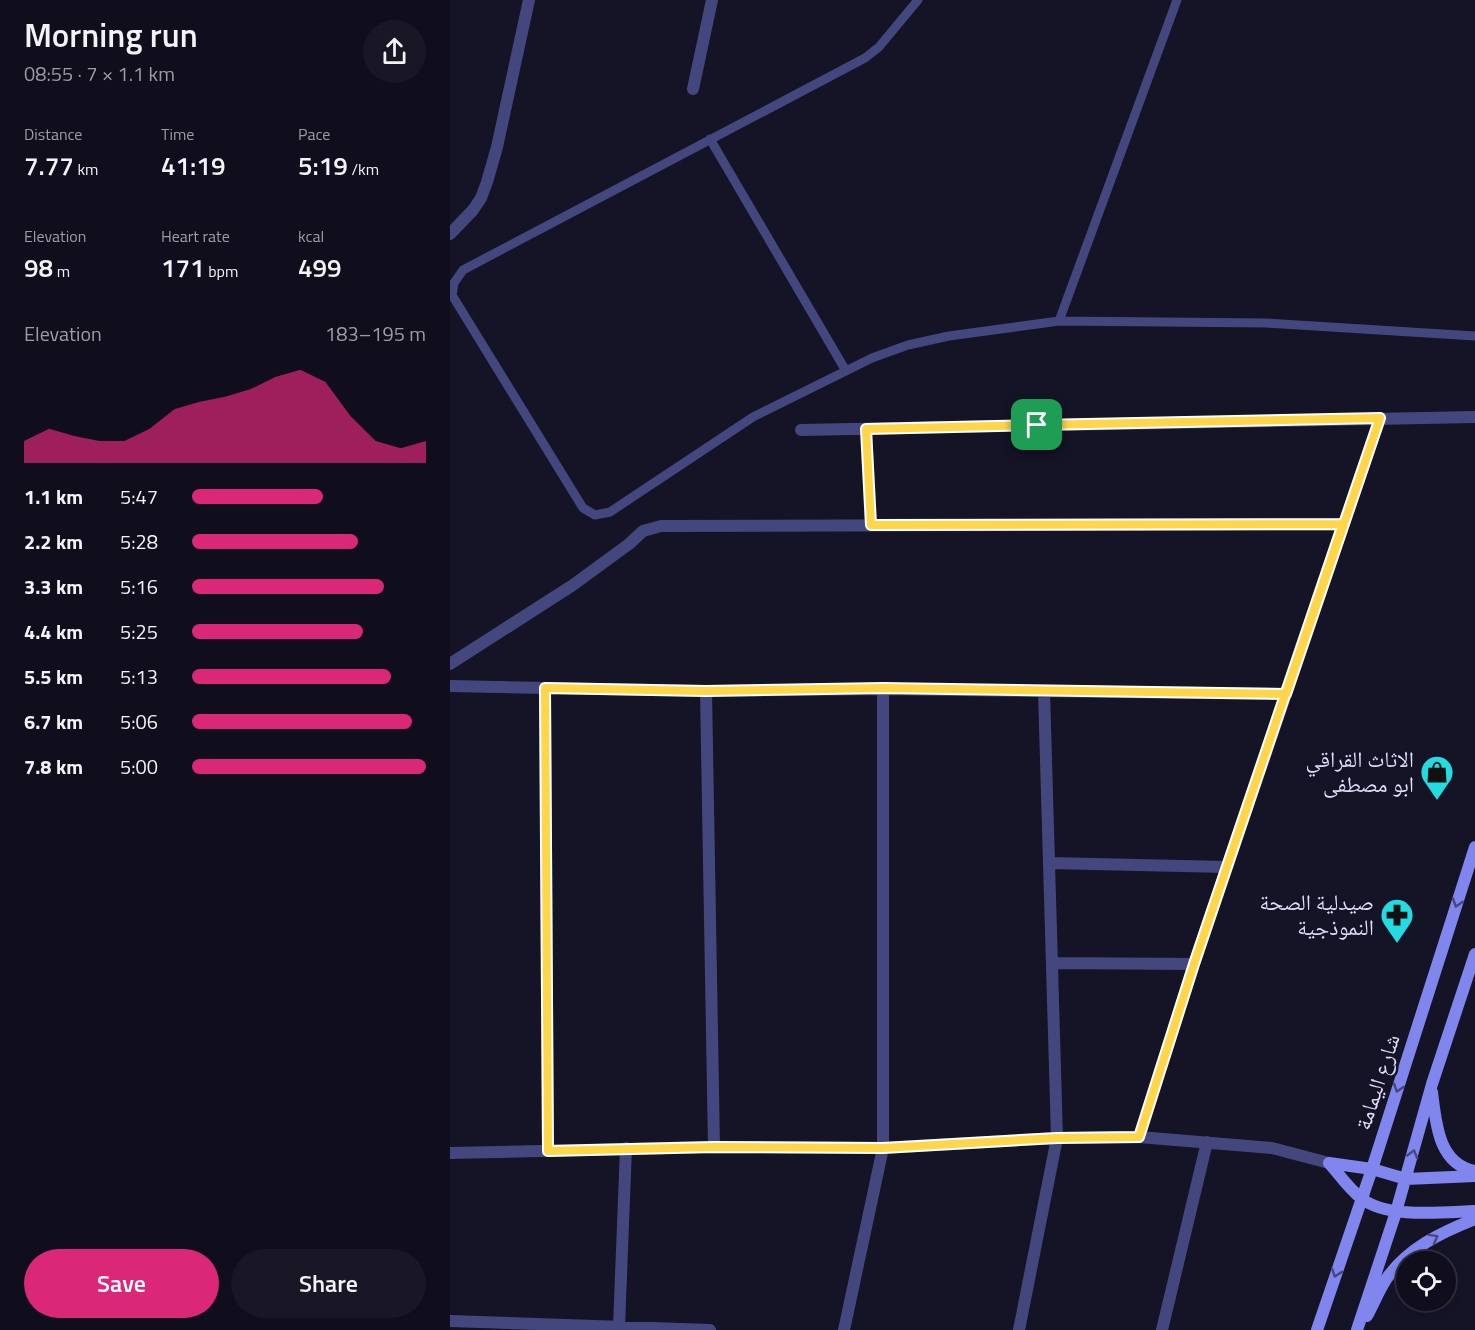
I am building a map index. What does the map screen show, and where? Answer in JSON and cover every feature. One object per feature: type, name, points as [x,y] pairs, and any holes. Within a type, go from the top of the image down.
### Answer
[{"type":"main road","name":"شارع اليمامة","points":[[1317,1330],[1372,1169],[1475,847]]},
{"type":"main road","points":[[1358,1330],[1406,1179],[1432,1084],[1475,954]]},
{"type":"main road","points":[[1432,1084],[1437,1132],[1448,1154],[1463,1169],[1475,1171]]},
{"type":"main road","points":[[1329,1163],[1372,1169],[1406,1179],[1475,1176]]},
{"type":"main road","points":[[1329,1163],[1362,1199],[1396,1212],[1475,1210]]},
{"type":"main road","points":[[1358,1330],[1387,1278],[1412,1250],[1454,1227],[1475,1219]]},
{"type":"street","points":[[450,234],[473,210],[487,182],[497,147],[529,0]]},
{"type":"street","points":[[693,89],[712,0]]},
{"type":"street","points":[[801,430],[1475,417]]},
{"type":"street","points":[[1139,1137],[1194,964],[1380,418]]},
{"type":"street","points":[[866,429],[871,525]]},
{"type":"street","points":[[450,664],[573,585],[643,531],[661,526],[1343,524]]},
{"type":"street","points":[[450,686],[706,691],[883,688],[1286,694]]},
{"type":"street","points":[[545,688],[548,1151]]},
{"type":"street","points":[[844,1330],[883,1148],[883,688]]},
{"type":"street","points":[[706,691],[714,1147]]},
{"type":"street","points":[[1019,1330],[1057,1138],[1044,691]]},
{"type":"street","points":[[1049,863],[1227,867]]},
{"type":"street","points":[[1052,963],[1194,964]]},
{"type":"street","points":[[450,1153],[626,1148],[883,1148],[1057,1138],[1139,1137],[1272,1148],[1329,1163]]},
{"type":"street","points":[[1162,1330],[1207,1142]]},
{"type":"street","points":[[619,1327],[626,1148]]},
{"type":"street","points":[[454,1324],[710,1330]]},
{"type":"lane","points":[[918,0],[885,40],[865,58],[463,270],[454,283],[452,295],[583,508],[595,515],[610,513],[753,417],[872,358],[908,345],[949,336],[1059,321],[1266,323],[1475,336]]},
{"type":"lane","points":[[1059,321],[1177,0]]},
{"type":"lane","points":[[710,139],[846,371]]},
{"type":"place","name":"الاثاث القراقي ابو مصطفى","points":[[1437,801]]},
{"type":"place","name":"صيدلية الصحة النموذجية","points":[[1397,944]]},
{"type":"route","points":[[1037,425],[866,429],[871,525],[1343,524],[1194,964],[1139,1137],[1057,1138],[883,1148],[714,1147],[548,1151],[545,688],[706,691],[883,688],[1286,694],[1380,418],[1037,425]]}]
